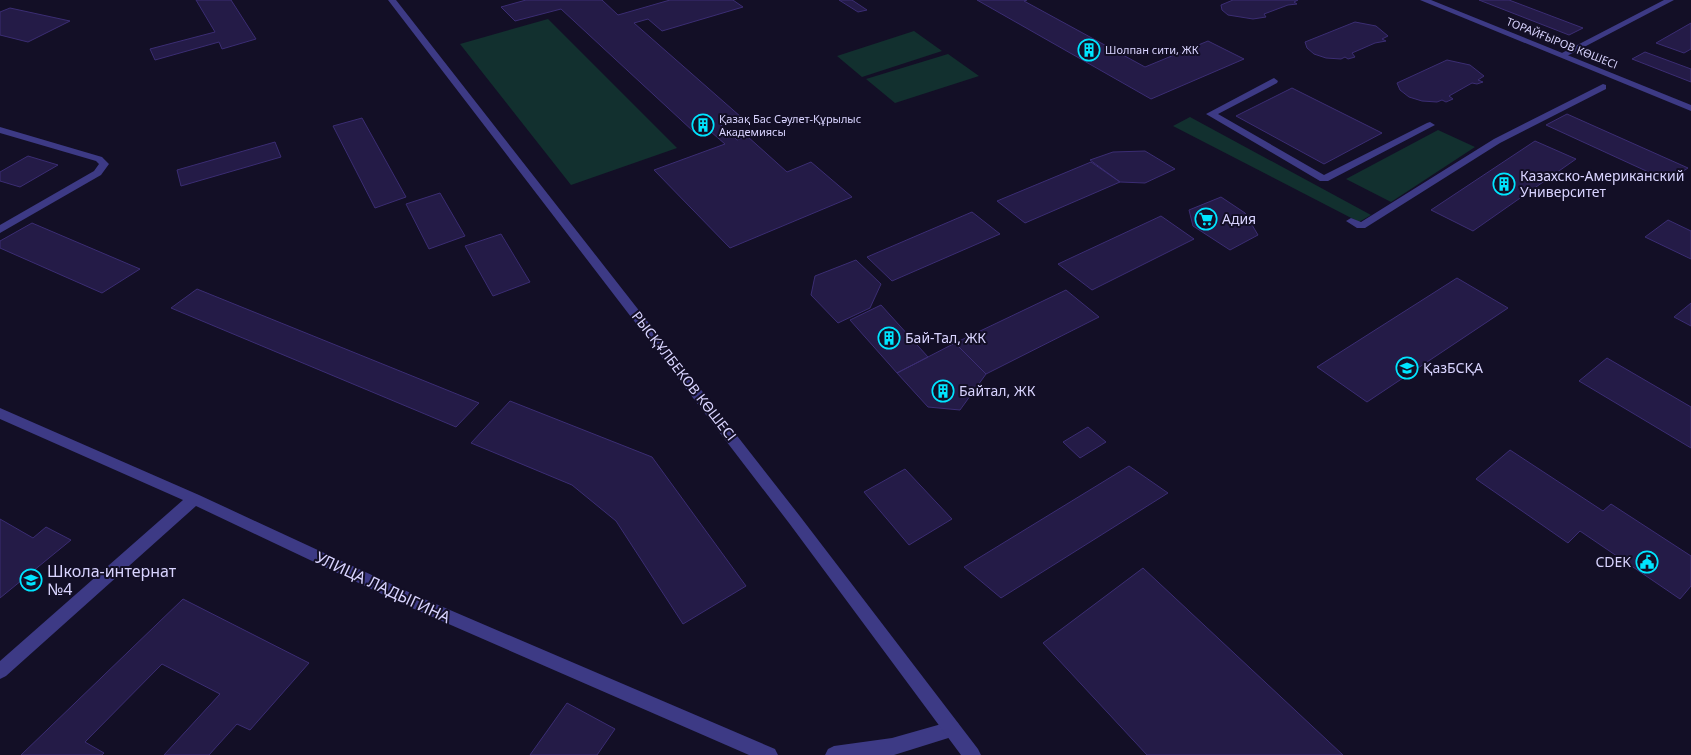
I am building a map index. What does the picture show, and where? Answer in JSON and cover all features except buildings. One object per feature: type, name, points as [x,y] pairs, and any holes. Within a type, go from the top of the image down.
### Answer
[{"type":"street","name":"РЫСҚҰЛБЕКОВ КӨШЕСІ","points":[[392,0],[794,519],[972,755]]},
{"type":"street","name":"ТОРАЙҒЫРОВ КӨШЕСІ","points":[[1424,0],[1691,108]]},
{"type":"street","points":[[1562,55],[1670,0]]},
{"type":"street","points":[[1274,81],[1211,114],[1324,179],[1430,125]]},
{"type":"street","points":[[1351,221],[1361,226],[1497,141],[1603,87]]},
{"type":"street","points":[[0,130],[100,159],[104,164],[98,173],[0,230]]},
{"type":"street","name":"УЛИЦА ЛАДЫГИНА","points":[[0,413],[194,499],[410,600],[769,755]]},
{"type":"street","points":[[0,671],[194,499]]},
{"type":"street","points":[[834,755],[892,747],[952,729]]},
{"type":"green space","points":[[548,19],[677,148],[571,185],[460,44]]},
{"type":"green space","points":[[914,31],[942,51],[862,77],[837,56]]},
{"type":"green space","points":[[948,54],[979,76],[895,103],[866,79]]},
{"type":"green space","points":[[1190,117],[1371,215],[1359,222],[1173,126]]},
{"type":"green space","points":[[1438,130],[1475,147],[1391,202],[1346,179]]},
{"type":"place","name":"Шолпан сити, ЖК","points":[[1089,50]]},
{"type":"place","name":"Қазақ Бас Сәулет-Құрылыс Академиясы","points":[[703,125]]},
{"type":"place","name":"Казахско-Американский Университет","points":[[1504,184]]},
{"type":"place","name":"Адия","points":[[1206,219]]},
{"type":"place","name":"Бай-Тал, ЖК","points":[[889,338]]},
{"type":"place","name":"ҚазБСҚА","points":[[1407,368]]},
{"type":"place","name":"Байтал, ЖК","points":[[943,391]]},
{"type":"place","name":"CDEK","points":[[1647,562]]},
{"type":"place","name":"Школа-интернат №4","points":[[31,580]]}]
